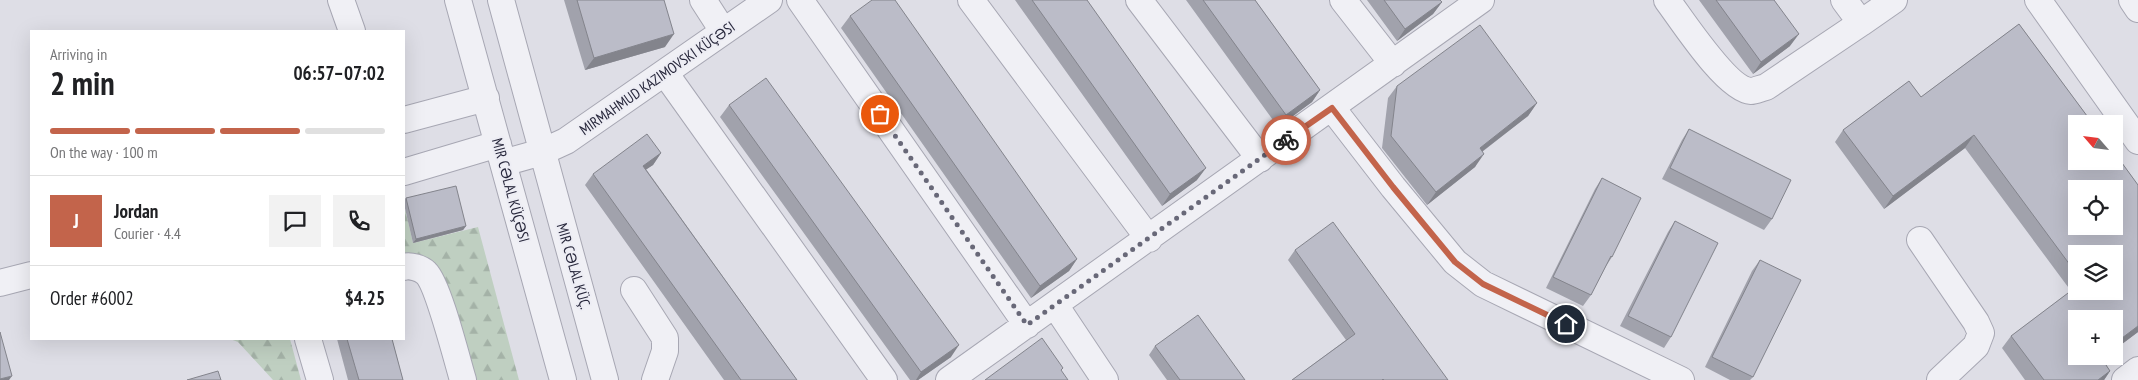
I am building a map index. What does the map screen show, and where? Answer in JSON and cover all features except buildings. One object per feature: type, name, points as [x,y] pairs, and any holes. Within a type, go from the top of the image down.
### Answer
[{"type":"street","points":[[341,0],[352,30]]},
{"type":"street","name":"MIR CƏLAL KÜÇƏSI","points":[[458,0],[563,380]]},
{"type":"street","points":[[501,0],[542,152]]},
{"type":"street","points":[[703,0],[724,31]]},
{"type":"street","points":[[405,172],[501,153],[542,152],[566,141],[770,0]]},
{"type":"street","points":[[800,0],[1027,325]]},
{"type":"street","points":[[971,0],[1149,239]]},
{"type":"street","points":[[1139,0],[1260,159]]},
{"type":"street","points":[[1344,0],[1393,64]]},
{"type":"street","points":[[949,380],[1149,239],[1481,0]]},
{"type":"street","points":[[1667,0],[1721,72],[1736,85],[1750,91],[1766,87],[1894,0]]},
{"type":"street","points":[[1844,0],[1861,23]]},
{"type":"street","points":[[2038,0],[2138,141]]},
{"type":"street","points":[[2132,0],[2138,9]]},
{"type":"street","points":[[665,73],[884,380]]},
{"type":"street","points":[[405,120],[486,98]]},
{"type":"street","points":[[1332,108],[1393,187],[1455,262],[1483,284],[1681,380]]},
{"type":"street","name":"MIR CƏLAL KÜÇ.","points":[[542,152],[605,380]]},
{"type":"street","points":[[1920,240],[1976,322],[1981,333],[1976,346],[1940,380]]},
{"type":"street","points":[[405,267],[417,268],[426,273],[434,287],[463,380]]},
{"type":"street","points":[[0,283],[30,275]]},
{"type":"street","points":[[634,290],[665,338],[665,351],[655,380]]},
{"type":"street","points":[[1055,305],[1106,380]]},
{"type":"street","points":[[308,340],[320,380]]},
{"type":"street","points":[[2125,380],[2138,370]]},
{"type":"green space","points":[[405,208],[413,243],[478,227],[519,380],[452,380],[422,279],[405,280]]},
{"type":"green space","points":[[233,340],[290,340],[301,380],[273,380],[238,342]]},
{"type":"way so far","points":[[880,114],[1027,325],[1286,140]]},
{"type":"route","points":[[1286,140],[1332,108],[1393,187],[1455,262],[1483,284],[1566,324]]}]
